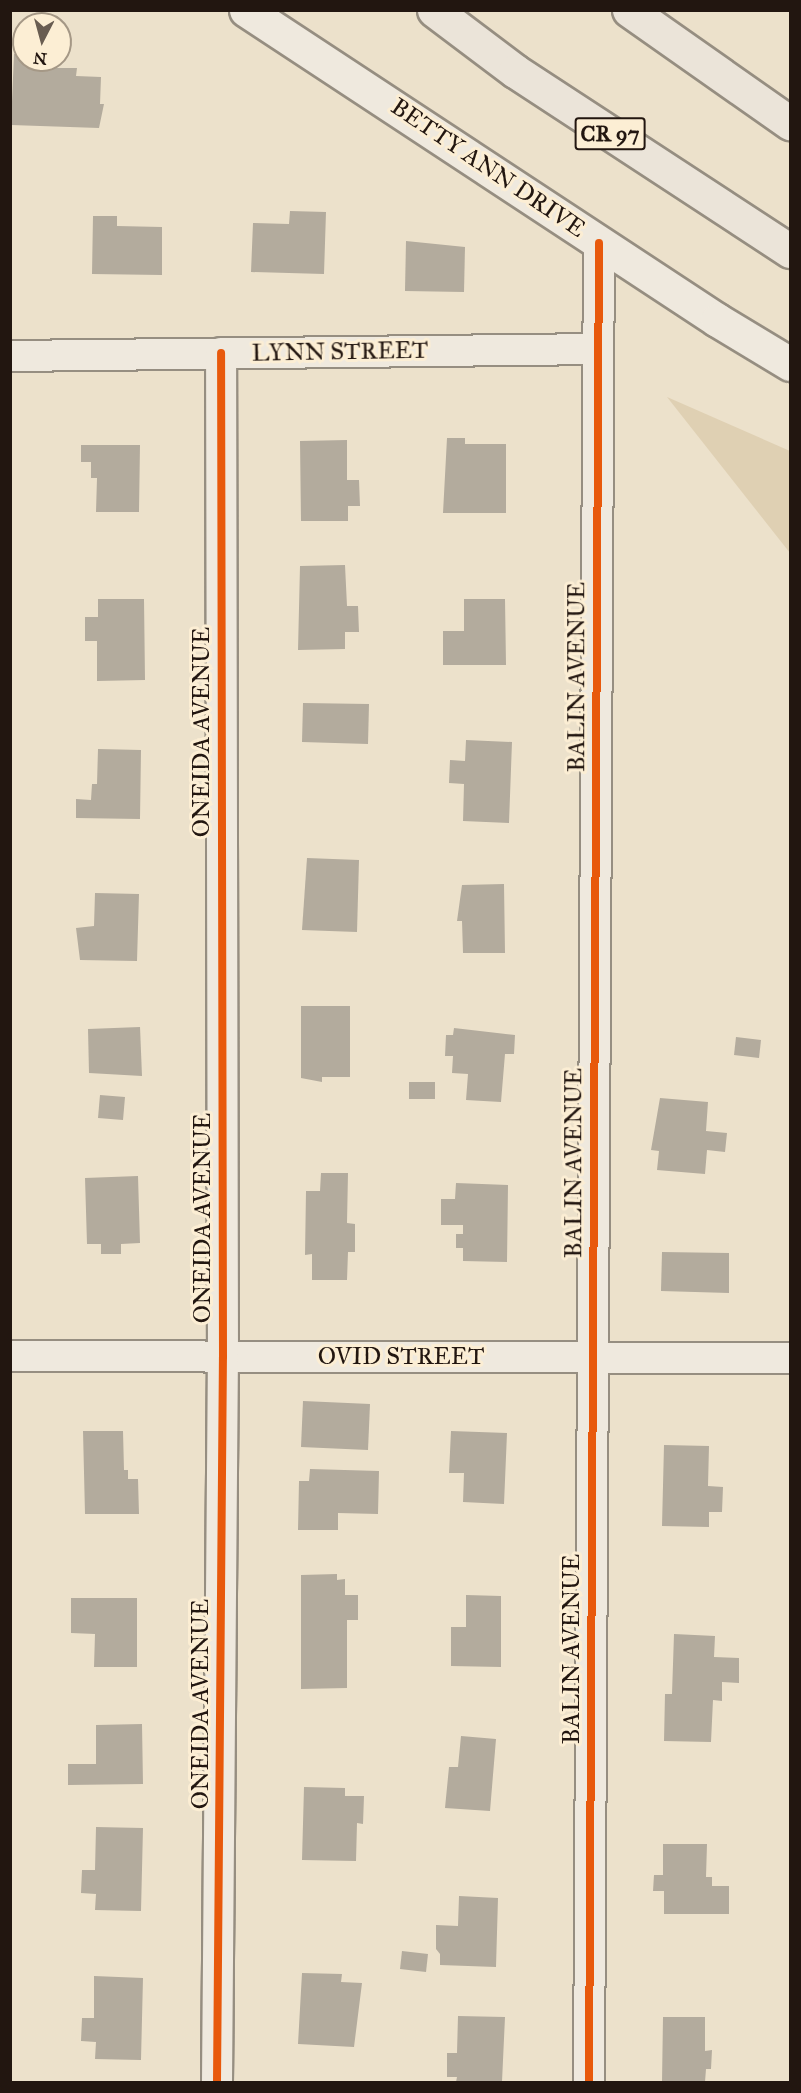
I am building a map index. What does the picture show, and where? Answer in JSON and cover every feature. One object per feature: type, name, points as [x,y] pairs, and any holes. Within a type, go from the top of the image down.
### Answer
[{"type":"highway","name":"CR 97","points":[[434,10],[515,71],[790,251]]},
{"type":"highway","points":[[629,10],[790,123]]},
{"type":"street","name":"BETTY ANN DRIVE","points":[[246,10],[380,95],[599,243],[790,364]]},
{"type":"street","name":"BALIN AVENUE","points":[[589,2082],[599,243]]},
{"type":"street","name":"LYNN STREET","points":[[10,356],[598,349]]},
{"type":"street","name":"ONEIDA AVENUE","points":[[218,2082],[222,1357],[221,353]]},
{"type":"street","name":"OVID STREET","points":[[10,1356],[790,1358]]},
{"type":"shaded area","points":[[667,397],[790,451],[790,553]]},
{"type":"building","points":[[72,68],[77,68],[76,76],[101,77],[100,104],[104,104],[99,128],[11,125],[13,72],[72,72]]},
{"type":"building","points":[[290,211],[326,212],[324,274],[251,272],[253,223],[289,224]]},
{"type":"building","points":[[93,216],[117,216],[117,226],[162,227],[162,275],[92,274]]},
{"type":"building","points":[[406,241],[465,247],[464,292],[405,291]]},
{"type":"building","points":[[447,438],[465,438],[465,444],[506,444],[506,513],[443,513]]},
{"type":"building","points":[[347,440],[347,480],[359,480],[360,506],[348,506],[348,521],[301,521],[300,441]]},
{"type":"building","points":[[81,445],[140,445],[139,512],[96,512],[97,478],[91,478],[91,462],[81,462]]},
{"type":"building","points":[[345,565],[347,606],[358,606],[359,632],[345,632],[345,649],[298,650],[300,566]]},
{"type":"building","points":[[98,599],[144,599],[145,680],[97,681],[97,641],[85,641],[85,617],[98,617]]},
{"type":"building","points":[[464,599],[505,599],[506,665],[443,665],[443,631],[464,631]]},
{"type":"building","points":[[303,703],[369,704],[368,744],[302,742]]},
{"type":"building","points":[[466,740],[512,742],[509,823],[463,821],[464,784],[449,783],[450,760],[465,761]]},
{"type":"building","points":[[98,749],[141,750],[140,819],[76,818],[76,799],[91,800],[92,784],[97,784]]},
{"type":"building","points":[[307,858],[359,860],[357,932],[302,930]]},
{"type":"building","points":[[504,884],[505,953],[463,953],[462,921],[457,921],[462,885]]},
{"type":"building","points":[[95,893],[139,894],[137,961],[80,960],[76,928],[94,926]]},
{"type":"building","points":[[301,1006],[350,1006],[350,1077],[322,1077],[322,1082],[301,1078]]},
{"type":"building","points":[[140,1027],[142,1076],[89,1073],[88,1029]]},
{"type":"building","points":[[454,1028],[515,1035],[514,1054],[505,1054],[501,1102],[466,1100],[468,1074],[452,1073],[453,1056],[445,1056],[446,1035],[453,1035]]},
{"type":"building","points":[[736,1037],[761,1040],[759,1058],[734,1055]]},
{"type":"building","points":[[409,1082],[435,1082],[435,1099],[409,1099]]},
{"type":"building","points":[[100,1095],[125,1097],[123,1120],[98,1118]]},
{"type":"building","points":[[660,1098],[708,1102],[706,1131],[727,1133],[725,1152],[707,1150],[705,1174],[657,1170],[659,1151],[651,1150]]},
{"type":"building","points":[[321,1173],[348,1173],[347,1223],[355,1224],[355,1252],[348,1252],[347,1280],[312,1280],[312,1254],[305,1255],[306,1191],[320,1191]]},
{"type":"building","points":[[138,1176],[140,1243],[121,1244],[121,1254],[101,1254],[101,1244],[87,1244],[85,1178]]},
{"type":"building","points":[[456,1183],[508,1185],[507,1262],[463,1261],[463,1248],[456,1248],[456,1234],[463,1234],[463,1225],[441,1225],[441,1199],[455,1199]]},
{"type":"building","points":[[662,1252],[729,1253],[729,1293],[661,1291]]},
{"type":"building","points":[[303,1401],[370,1404],[368,1450],[301,1447]]},
{"type":"building","points":[[83,1431],[123,1431],[124,1470],[128,1470],[128,1479],[138,1479],[139,1514],[85,1514]]},
{"type":"building","points":[[451,1431],[507,1433],[504,1504],[463,1502],[464,1473],[449,1473]]},
{"type":"building","points":[[664,1445],[709,1446],[708,1486],[723,1487],[722,1512],[709,1512],[709,1527],[662,1526]]},
{"type":"building","points":[[310,1469],[379,1471],[378,1514],[338,1513],[338,1530],[298,1530],[299,1481],[309,1481]]},
{"type":"building","points":[[337,1574],[337,1580],[345,1579],[345,1595],[358,1595],[358,1620],[347,1620],[347,1688],[301,1689],[301,1575]]},
{"type":"building","points":[[466,1595],[501,1596],[501,1667],[451,1666],[451,1627],[466,1627]]},
{"type":"building","points":[[71,1598],[137,1598],[137,1667],[94,1667],[95,1634],[71,1633]]},
{"type":"building","points":[[674,1634],[715,1636],[714,1657],[739,1658],[739,1683],[722,1682],[722,1701],[713,1700],[711,1742],[664,1741],[665,1694],[672,1694]]},
{"type":"building","points":[[142,1724],[143,1784],[68,1785],[68,1764],[96,1764],[96,1725]]},
{"type":"building","points":[[461,1736],[496,1739],[490,1811],[445,1808],[449,1767],[458,1767]]},
{"type":"building","points":[[304,1787],[345,1788],[345,1796],[364,1796],[363,1824],[357,1823],[356,1861],[302,1860]]},
{"type":"building","points":[[96,1827],[143,1828],[141,1911],[95,1910],[96,1894],[81,1893],[82,1870],[95,1870]]},
{"type":"building","points":[[663,1844],[707,1844],[706,1877],[712,1877],[712,1886],[729,1886],[729,1914],[664,1914],[664,1891],[653,1891],[654,1875],[663,1875]]},
{"type":"building","points":[[459,1896],[498,1898],[496,1967],[440,1965],[440,1954],[436,1949],[436,1925],[458,1926]]},
{"type":"building","points":[[402,1951],[428,1954],[426,1972],[400,1969]]},
{"type":"building","points":[[302,1973],[342,1974],[341,1982],[362,1983],[354,2047],[298,2044]]},
{"type":"building","points":[[94,1976],[143,1978],[141,2060],[95,2059],[96,2042],[81,2041],[82,2018],[94,2018]]},
{"type":"building","points":[[458,2016],[505,2017],[502,2082],[456,2082],[457,2077],[447,2077],[447,2053],[457,2053]]},
{"type":"building","points":[[663,2017],[705,2017],[705,2051],[712,2050],[711,2069],[706,2069],[705,2082],[662,2082]]},
{"type":"cycle path","points":[[589,2082],[599,243]]},
{"type":"cycle path","points":[[217,2082],[223,1357],[221,353]]}]
